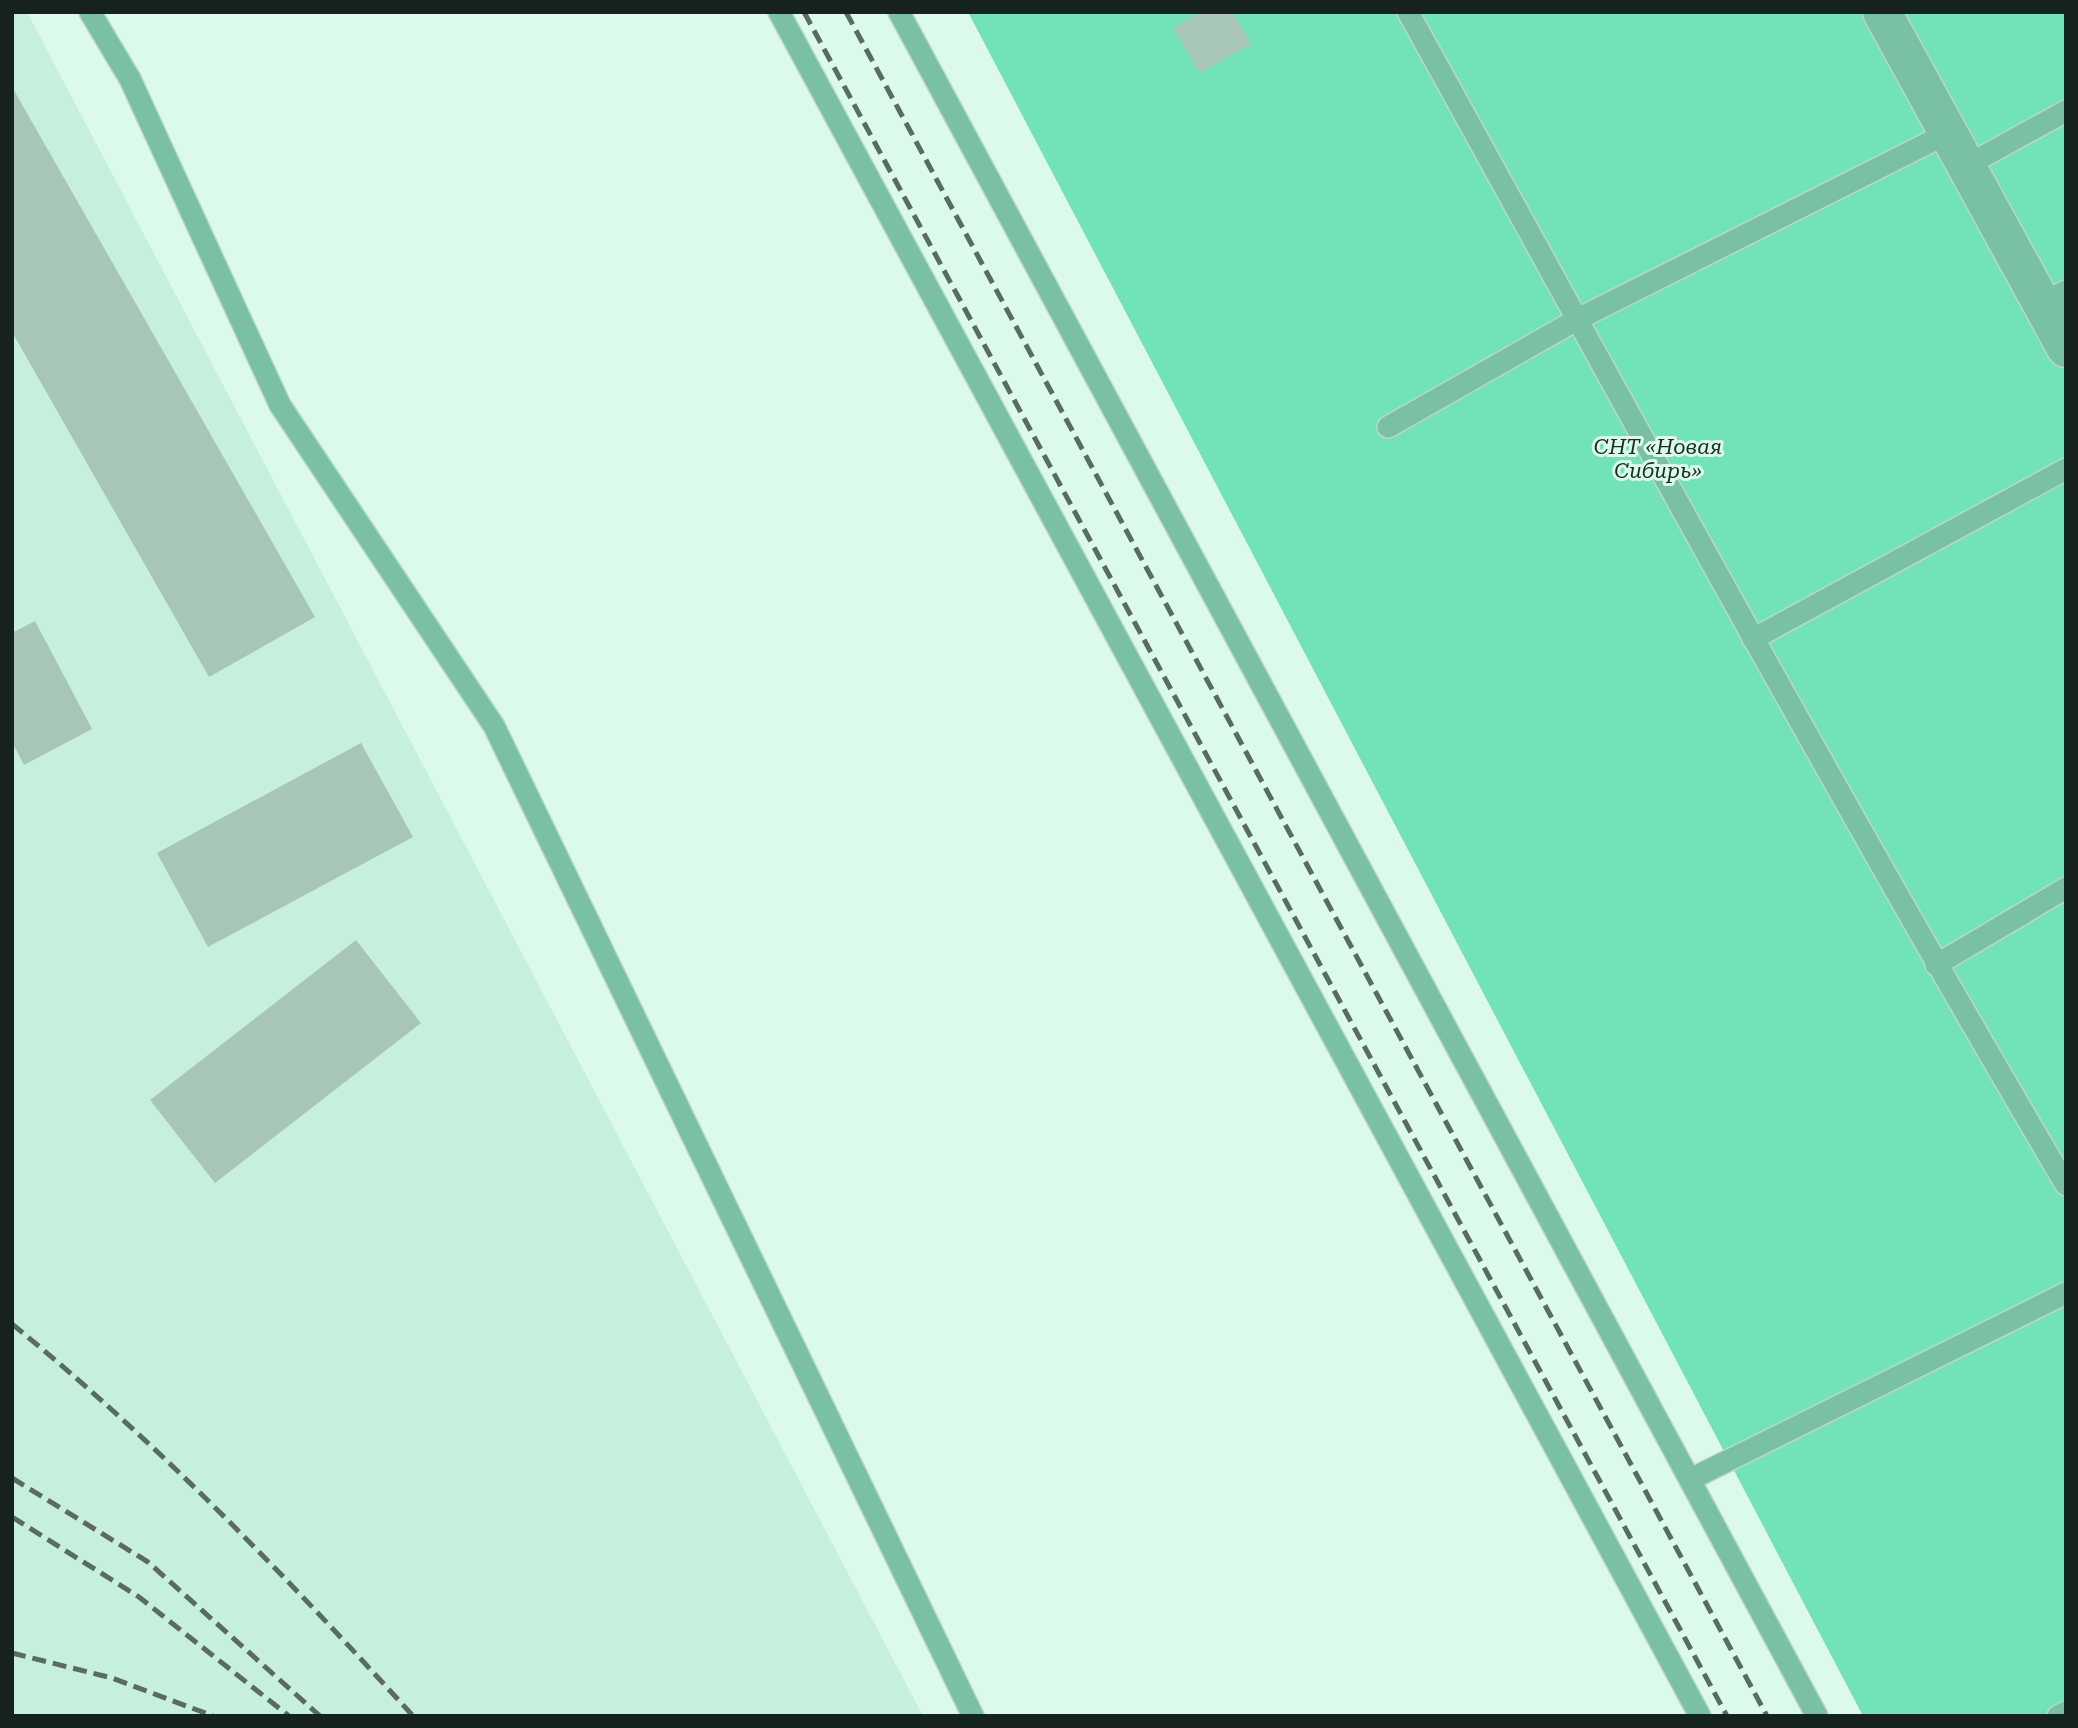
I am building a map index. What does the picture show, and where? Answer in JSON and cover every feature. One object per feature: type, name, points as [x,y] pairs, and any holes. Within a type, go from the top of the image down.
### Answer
[{"type":"street","points":[[1882,12],[1966,166],[2054,297],[2066,348]]},
{"type":"lane","points":[[90,12],[130,79],[280,405],[494,726],[973,1716]]},
{"type":"lane","points":[[779,12],[1700,1716]]},
{"type":"lane","points":[[898,12],[1817,1716]]},
{"type":"lane","points":[[1408,12],[1753,639],[1936,965],[2066,1185]]},
{"type":"lane","points":[[1966,166],[2066,111]]},
{"type":"lane","points":[[1388,426],[1578,319],[1948,133]]},
{"type":"lane","points":[[1753,639],[2066,469]]},
{"type":"lane","points":[[1936,965],[2066,888]]},
{"type":"lane","points":[[1691,1479],[2066,1293]]},
{"type":"lane","points":[[2058,1716],[2066,1712]]},
{"type":"shaded area","points":[[12,12],[27,12],[923,1716],[12,1716]]},
{"type":"green space","name":"СНТ «Новая Сибирь»","points":[[968,12],[2066,12],[2066,1716],[1863,1716]]},
{"type":"building","points":[[1200,12],[1233,12],[1251,44],[1199,73],[1173,28]]},
{"type":"building","points":[[12,87],[315,617],[209,677],[12,332]]},
{"type":"building","points":[[35,621],[92,729],[24,765],[12,742],[12,633]]},
{"type":"building","points":[[361,743],[413,837],[208,947],[157,853]]},
{"type":"building","points":[[356,940],[421,1023],[215,1183],[150,1100]]},
{"type":"railway","points":[[804,12],[1727,1716]]},
{"type":"railway","points":[[846,12],[1767,1716]]},
{"type":"railway","points":[[12,1324],[66,1369],[220,1512],[413,1716]]},
{"type":"railway","points":[[12,1478],[148,1562],[320,1716]]},
{"type":"railway","points":[[12,1517],[139,1597],[289,1716]]},
{"type":"railway","points":[[12,1653],[112,1678],[213,1716]]}]
